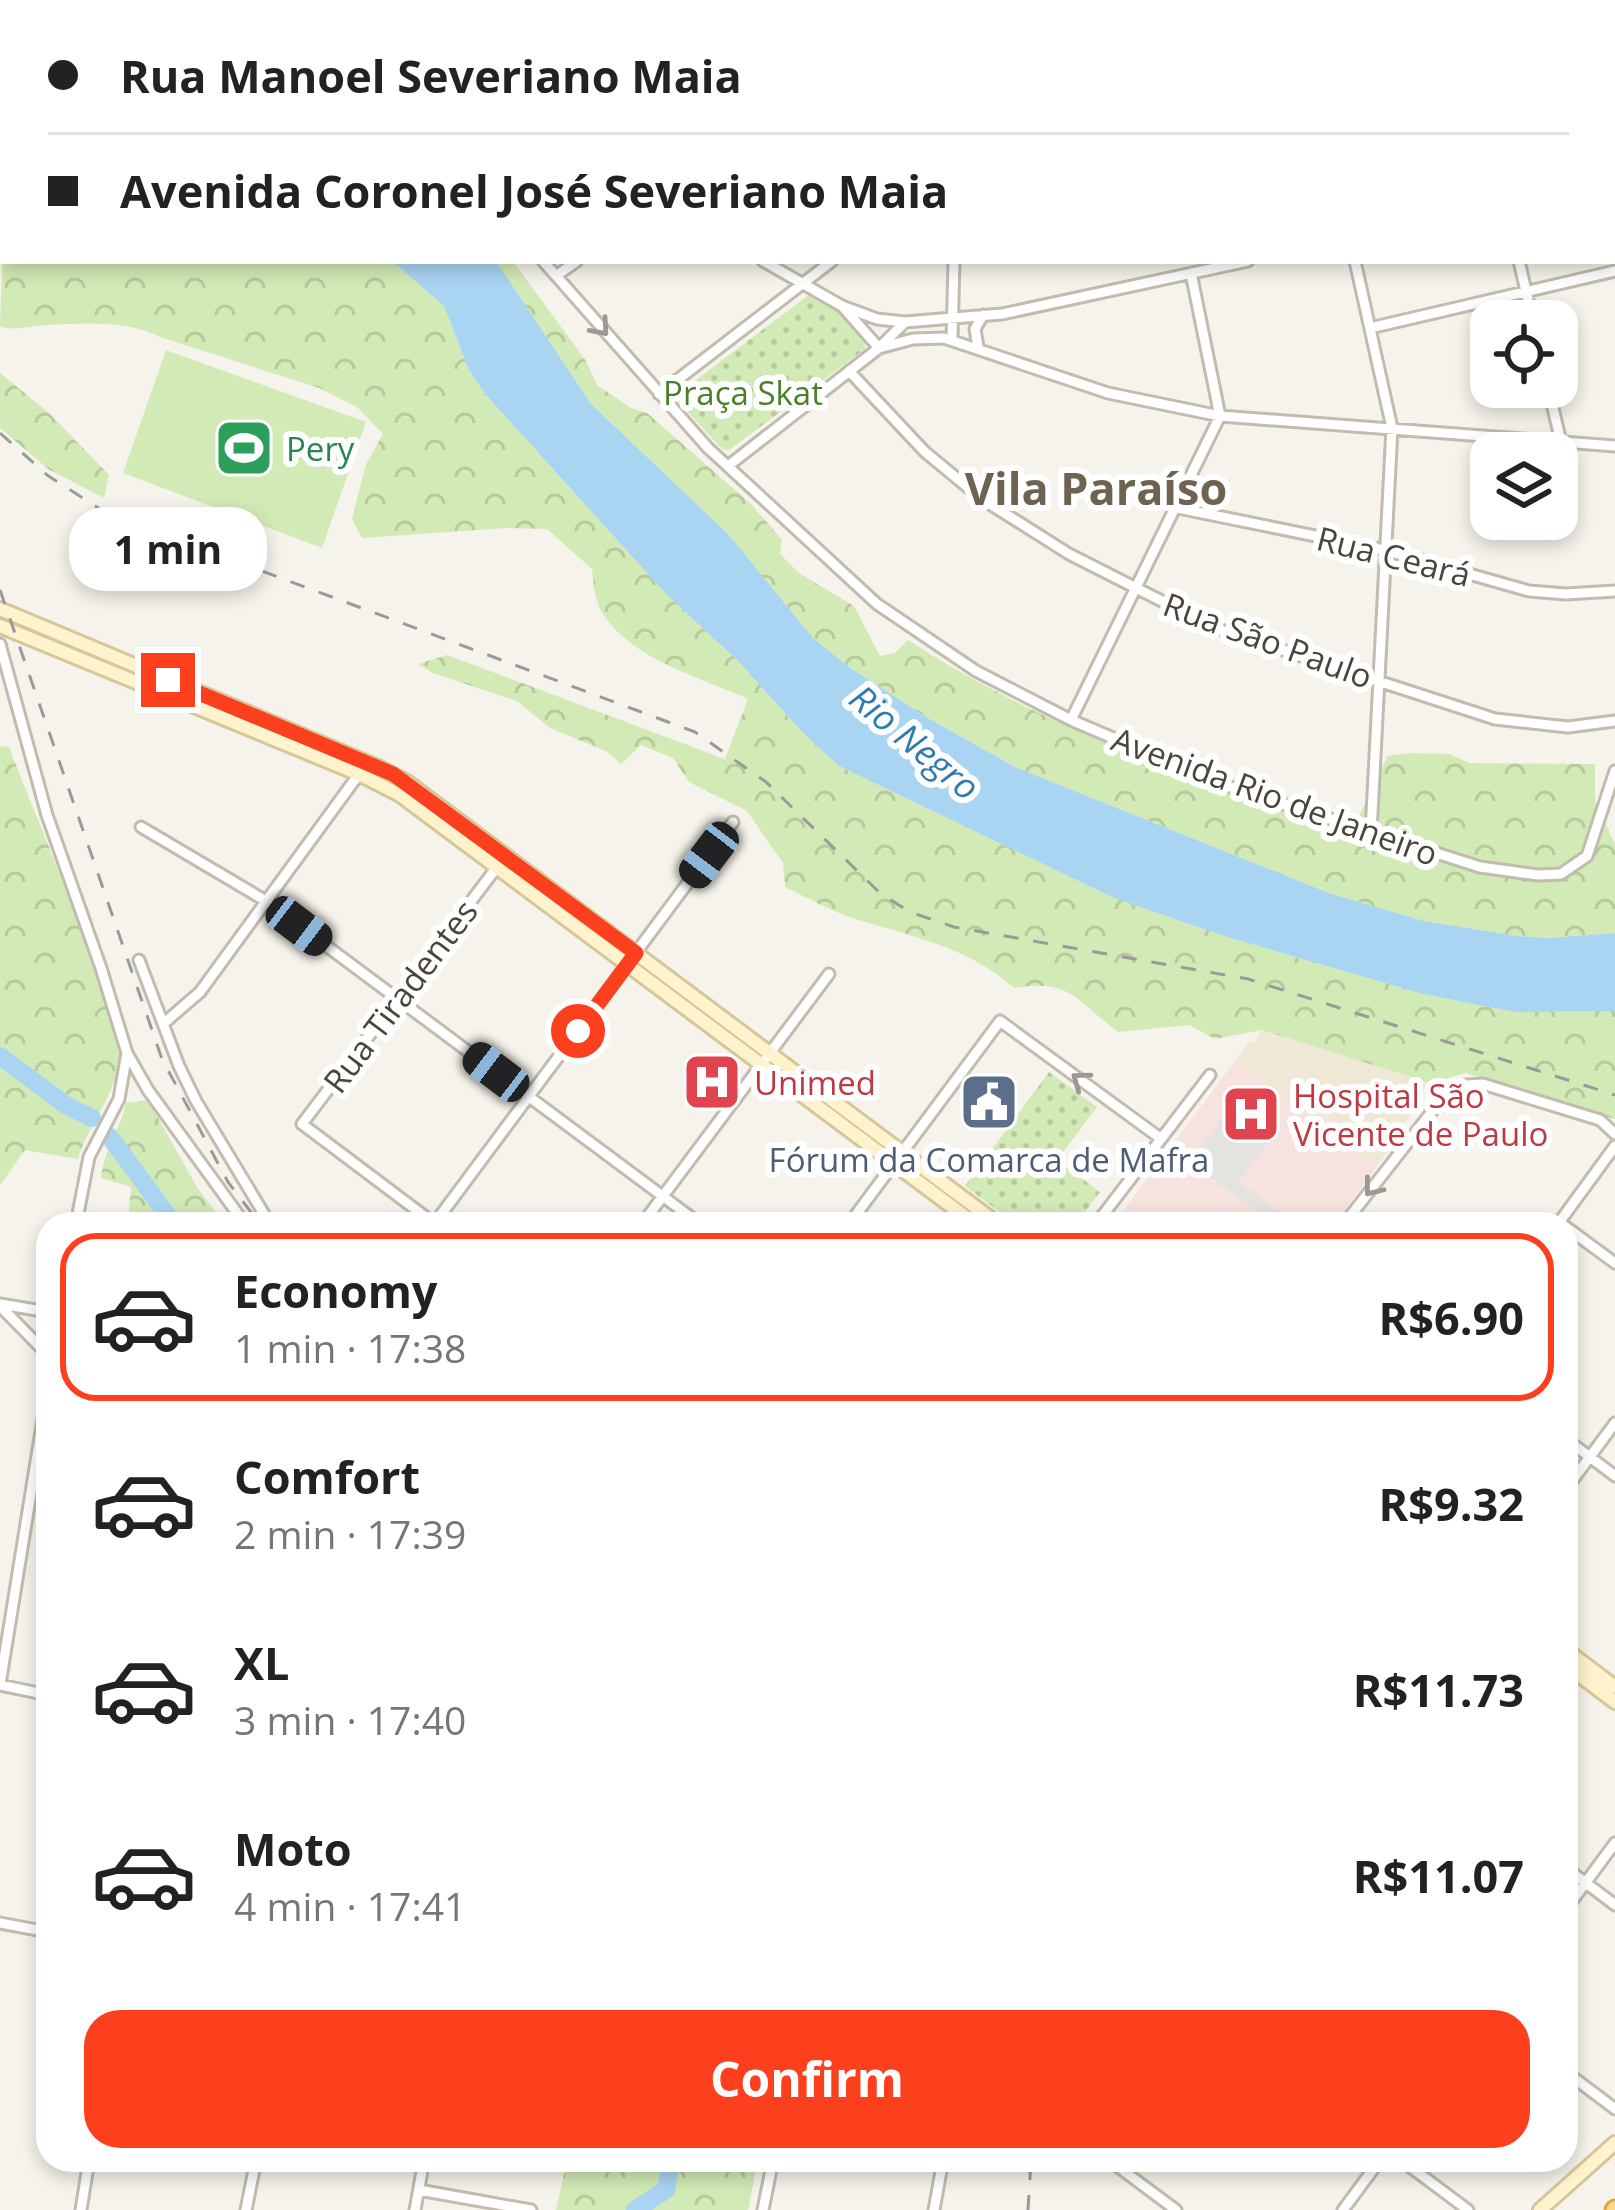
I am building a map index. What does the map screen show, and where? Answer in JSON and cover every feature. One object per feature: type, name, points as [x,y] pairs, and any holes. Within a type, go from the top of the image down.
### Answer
[{"type":"main road","points":[[0,609],[393,774],[898,1158],[980,1212]]},
{"type":"main road","points":[[0,626],[400,795],[632,959]]},
{"type":"main road","points":[[898,1158],[961,1212]]},
{"type":"main road","points":[[1578,1659],[1615,1687]]},
{"type":"main road","points":[[1578,1674],[1615,1702]]},
{"type":"main road","points":[[1540,2210],[1615,2144]]},
{"type":"street","name":"Avenida Rio de Janeiro","points":[[546,264],[728,466],[859,588],[904,625],[976,671],[1071,720],[1199,776],[1480,867],[1538,875],[1561,874],[1587,856],[1615,771]]},
{"type":"street","points":[[556,276],[573,264]]},
{"type":"street","points":[[768,264],[842,306],[877,319],[905,322],[983,315],[1234,264]]},
{"type":"street","points":[[659,394],[828,264]]},
{"type":"street","points":[[952,340],[954,264]]},
{"type":"street","points":[[1356,264],[1392,428],[1371,832]]},
{"type":"street","points":[[1520,264],[1528,300]]},
{"type":"street","points":[[1370,328],[1615,271]]},
{"type":"street","points":[[1071,720],[1220,416],[1191,273]]},
{"type":"street","points":[[842,306],[879,348]]},
{"type":"street","points":[[978,347],[976,329],[983,315]]},
{"type":"street","points":[[728,466],[879,348],[905,322]]},
{"type":"street","points":[[879,348],[913,339],[952,340],[1108,393],[1220,416],[1470,434]]},
{"type":"street","name":"Rua São Paulo","points":[[849,371],[955,479],[1028,530],[1135,591],[1228,633],[1510,722],[1568,727],[1615,721]]},
{"type":"street","points":[[1578,443],[1615,446]]},
{"type":"street","name":"Rua Ceará","points":[[1173,507],[1384,550],[1529,591],[1615,591]]},
{"type":"street","points":[[0,644],[47,815],[127,1053],[148,1090],[236,1212]]},
{"type":"street","points":[[163,1024],[200,992],[358,774]]},
{"type":"street","points":[[444,1212],[734,822]]},
{"type":"street","points":[[141,827],[266,902],[684,1212]]},
{"type":"street","name":"Rua Tiradentes","points":[[419,1212],[302,1124],[497,867]]},
{"type":"street","points":[[140,960],[196,1101],[263,1212]]},
{"type":"street","points":[[651,1212],[829,974]]},
{"type":"street","points":[[857,1212],[1000,1021],[1160,1138]]},
{"type":"street","points":[[78,1212],[89,1157],[119,1099],[127,1053]]},
{"type":"street","points":[[1105,1212],[1210,1075]]},
{"type":"street","points":[[1353,1212],[1452,1086],[1483,1084],[1600,1120],[1615,1135]]},
{"type":"street","points":[[119,1099],[148,1090]]},
{"type":"street","points":[[1569,1212],[1615,1146]]},
{"type":"street","points":[[1578,1236],[1615,1263]]},
{"type":"street","points":[[0,1305],[36,1310]]},
{"type":"street","points":[[0,1305],[36,1342]]},
{"type":"street","points":[[1578,1473],[1615,1423]]},
{"type":"street","points":[[1578,1448],[1615,1476]]},
{"type":"street","points":[[36,1462],[0,1684],[36,1692]]},
{"type":"street","points":[[1578,1893],[1615,1843]]},
{"type":"street","points":[[1578,1876],[1615,1905]]},
{"type":"street","points":[[0,1923],[36,1930]]},
{"type":"street","points":[[1578,2081],[1615,2108]]},
{"type":"street","points":[[81,2210],[87,2172]]},
{"type":"street","points":[[246,2210],[254,2172]]},
{"type":"street","points":[[415,2210],[422,2172]]},
{"type":"street","points":[[763,2210],[771,2172]]},
{"type":"street","points":[[934,2210],[942,2172]]},
{"type":"street","points":[[1125,2172],[1175,2210]]},
{"type":"street","points":[[1342,2210],[1371,2172]]},
{"type":"street","points":[[1417,2172],[1468,2210]]},
{"type":"street","points":[[418,2190],[531,2210]]},
{"type":"shaded area","points":[[1261,1030],[1430,1083],[1377,1167],[1235,1061],[1249,1041],[1255,1043]]},
{"type":"shaded area","name":"Hospital São Vicente de Paulo","points":[[1235,1061],[1377,1167],[1343,1212],[1122,1212]]},
{"type":"shaded area","points":[[1240,1094],[1282,1125],[1238,1182],[1279,1212],[1258,1212],[1189,1162]]},
{"type":"green space","points":[[2,264],[395,264],[444,306],[469,370],[486,395],[667,595],[839,766],[1114,898],[1224,936],[1419,993],[1473,1004],[1516,1012],[1615,1011],[1615,1119],[1466,1073],[1430,1083],[1262,1030],[1215,1039],[1189,1025],[1118,1032],[1061,989],[1014,988],[959,953],[829,909],[785,887],[783,863],[747,811],[689,782],[673,758],[641,745],[621,764],[608,752],[550,728],[517,701],[418,664],[447,655],[725,759],[748,699],[669,666],[615,630],[600,609],[592,569],[547,529],[362,538],[352,519],[366,464],[383,434],[357,407],[319,388],[134,328],[90,323],[0,326]]},
{"type":"green space","points":[[498,264],[515,264],[586,361],[597,385],[647,413],[751,504],[782,540],[780,554],[799,573],[854,606],[880,656],[895,653],[908,640],[1065,725],[1344,834],[1361,812],[1388,756],[1449,754],[1470,763],[1595,764],[1595,801],[1615,844],[1615,933],[1548,938],[1424,921],[1329,893],[1015,767],[926,717],[813,638],[728,534],[591,404]]},
{"type":"green space","name":"Praça Skat","points":[[817,289],[865,340],[865,349],[729,450],[722,449],[676,395]]},
{"type":"green space","name":"Pery","points":[[166,350],[366,422],[322,548],[123,473]]},
{"type":"green space","points":[[0,373],[49,413],[109,475],[104,498],[48,469],[0,428]]},
{"type":"green space","points":[[0,746],[9,747],[74,911],[108,1006],[119,1065],[78,1159],[25,1150],[0,1185]]},
{"type":"green space","points":[[1049,1072],[1097,1107],[1064,1151],[1064,1165],[1100,1192],[1085,1212],[999,1212],[965,1186]]},
{"type":"green space","points":[[148,1100],[216,1212],[129,1212],[131,1187],[101,1178],[126,1103]]},
{"type":"green space","points":[[564,2172],[756,2172],[748,2210],[556,2210]]},
{"type":"water","name":"Rio Negro","points":[[395,264],[498,264],[591,404],[728,534],[813,638],[926,717],[1015,767],[1329,893],[1424,921],[1517,936],[1615,933],[1615,1011],[1516,1012],[1473,1004],[1419,993],[1224,936],[1114,898],[839,766],[667,595],[486,395],[469,370],[444,306]]},
{"type":"waterway","points":[[0,1056],[67,1106],[92,1118]]},
{"type":"waterway","points":[[110,1137],[165,1212]]},
{"type":"waterway","points":[[635,2210],[666,2190],[669,2172]]},
{"type":"railway","points":[[0,433],[47,475],[106,513],[695,732],[766,782],[880,893],[910,912],[954,927],[1248,979],[1615,1095]]},
{"type":"railway","points":[[0,590],[162,1059],[228,1182],[251,1212]]},
{"type":"railway","points":[[1028,2210],[1030,2172]]},
{"type":"place","name":"Pery","points":[[244,448]]},
{"type":"place","name":"Unimed","points":[[712,1082]]},
{"type":"place","name":"Fórum da Comarca de Mafra","points":[[989,1102]]},
{"type":"place","name":"Hospital São Vicente de Paulo","points":[[1251,1114]]},
{"type":"district","name":"Vila Paraíso","points":[[1096,487]]},
{"type":"route","points":[[168,680],[393,774],[636,953],[578,1031]]}]
